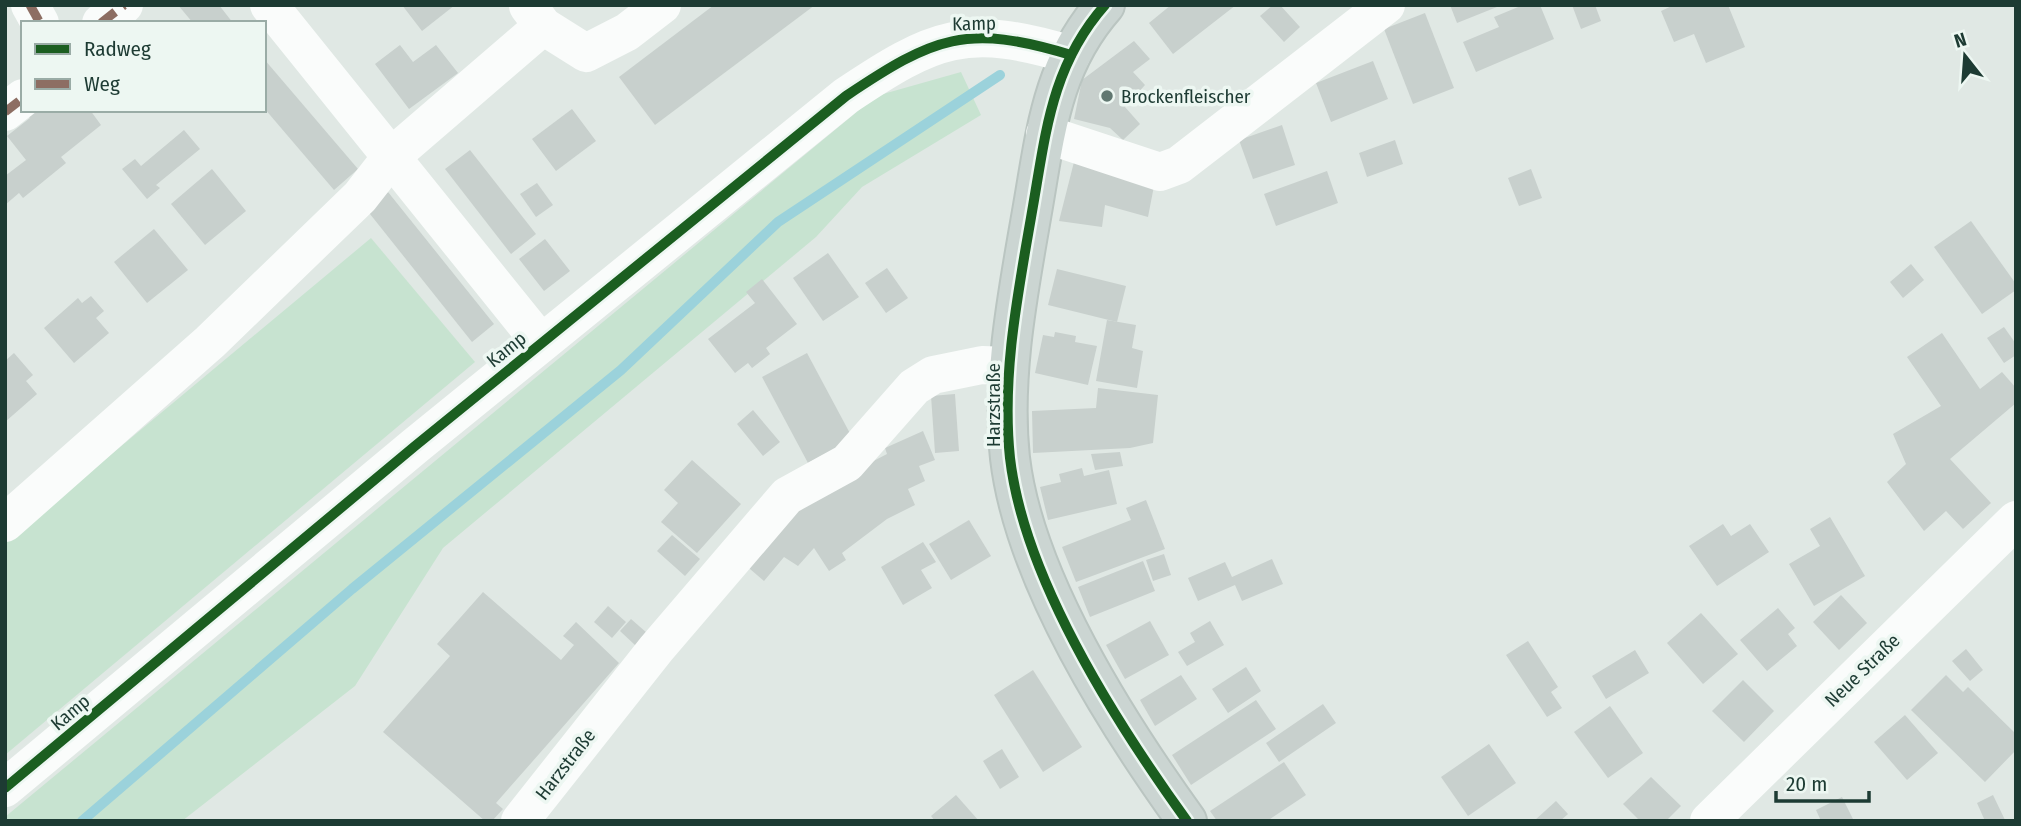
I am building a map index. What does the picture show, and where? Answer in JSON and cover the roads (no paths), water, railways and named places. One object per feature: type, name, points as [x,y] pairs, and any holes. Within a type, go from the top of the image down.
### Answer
[{"type":"main road","name":"Harzstraße","points":[[1105,5],[1071,55],[1054,93],[1045,134],[1009,366],[1010,457],[1022,515],[1034,552],[1103,693],[1135,749],[1187,821]]},
{"type":"street","points":[[30,5],[39,21]]},
{"type":"street","points":[[104,21],[124,5]]},
{"type":"street","points":[[269,5],[541,343]]},
{"type":"street","points":[[5,523],[210,342],[360,197],[392,156],[535,16],[586,53],[627,32],[662,5]]},
{"type":"street","points":[[1045,134],[1160,172],[1179,164],[1386,5]]},
{"type":"street","name":"Kamp","points":[[5,788],[541,343],[846,96],[919,51],[946,40],[975,21],[1026,42],[1071,55]]},
{"type":"street","points":[[5,112],[21,100]]},
{"type":"street","name":"Harzstraße","points":[[520,821],[656,649],[787,496],[847,463],[914,387],[933,375],[982,366],[1009,366]]},
{"type":"street","name":"Neue Straße","points":[[1709,821],[2016,520]]},
{"type":"waterway","points":[[82,821],[352,589],[621,370],[778,222],[1000,75]]},
{"type":"place","name":"Brockenfleischer","points":[[1107,96]]}]
